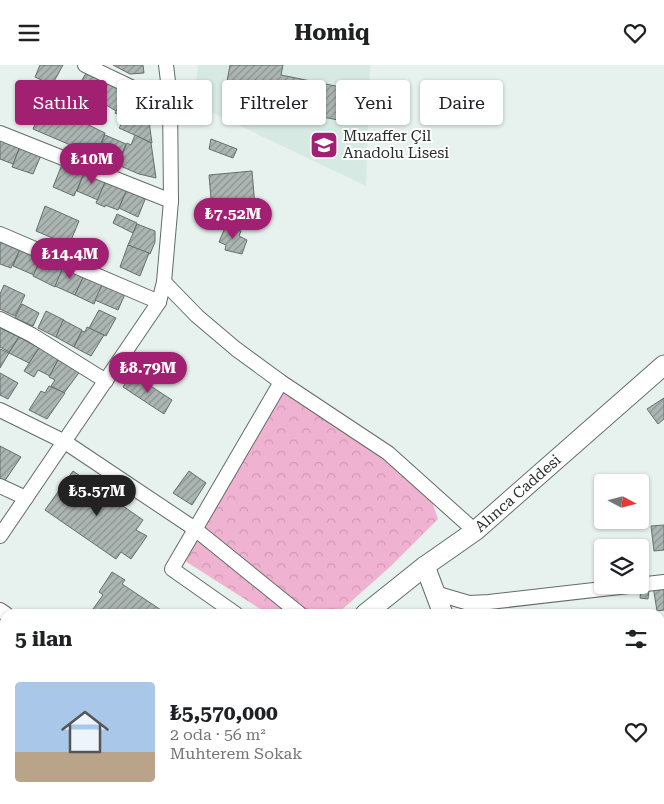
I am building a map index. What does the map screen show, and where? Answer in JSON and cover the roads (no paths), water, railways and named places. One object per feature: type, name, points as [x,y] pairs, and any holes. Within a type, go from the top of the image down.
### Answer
[{"type":"street","points":[[85,65],[117,80]]},
{"type":"street","points":[[166,65],[167,80]]},
{"type":"street","points":[[0,536],[159,302],[164,282],[171,201],[170,125]]},
{"type":"street","points":[[0,133],[171,201]]},
{"type":"street","points":[[0,234],[159,302]]},
{"type":"street","points":[[164,282],[197,316],[236,349],[281,382],[388,453],[475,531]]},
{"type":"street","points":[[0,319],[32,335],[106,381]]},
{"type":"street","name":"Alınca Caddesi","points":[[371,609],[425,566],[475,531],[664,365]]},
{"type":"street","points":[[229,609],[172,569],[281,382]]},
{"type":"street","points":[[0,410],[65,442],[195,529],[294,609]]},
{"type":"street","points":[[0,486],[26,499]]},
{"type":"street","points":[[425,566],[441,609]]},
{"type":"street","points":[[435,593],[469,603],[489,603],[664,582]]},
{"type":"place","name":"Muzaffer Çil Anadolu Lisesi","points":[[324,145]]}]
